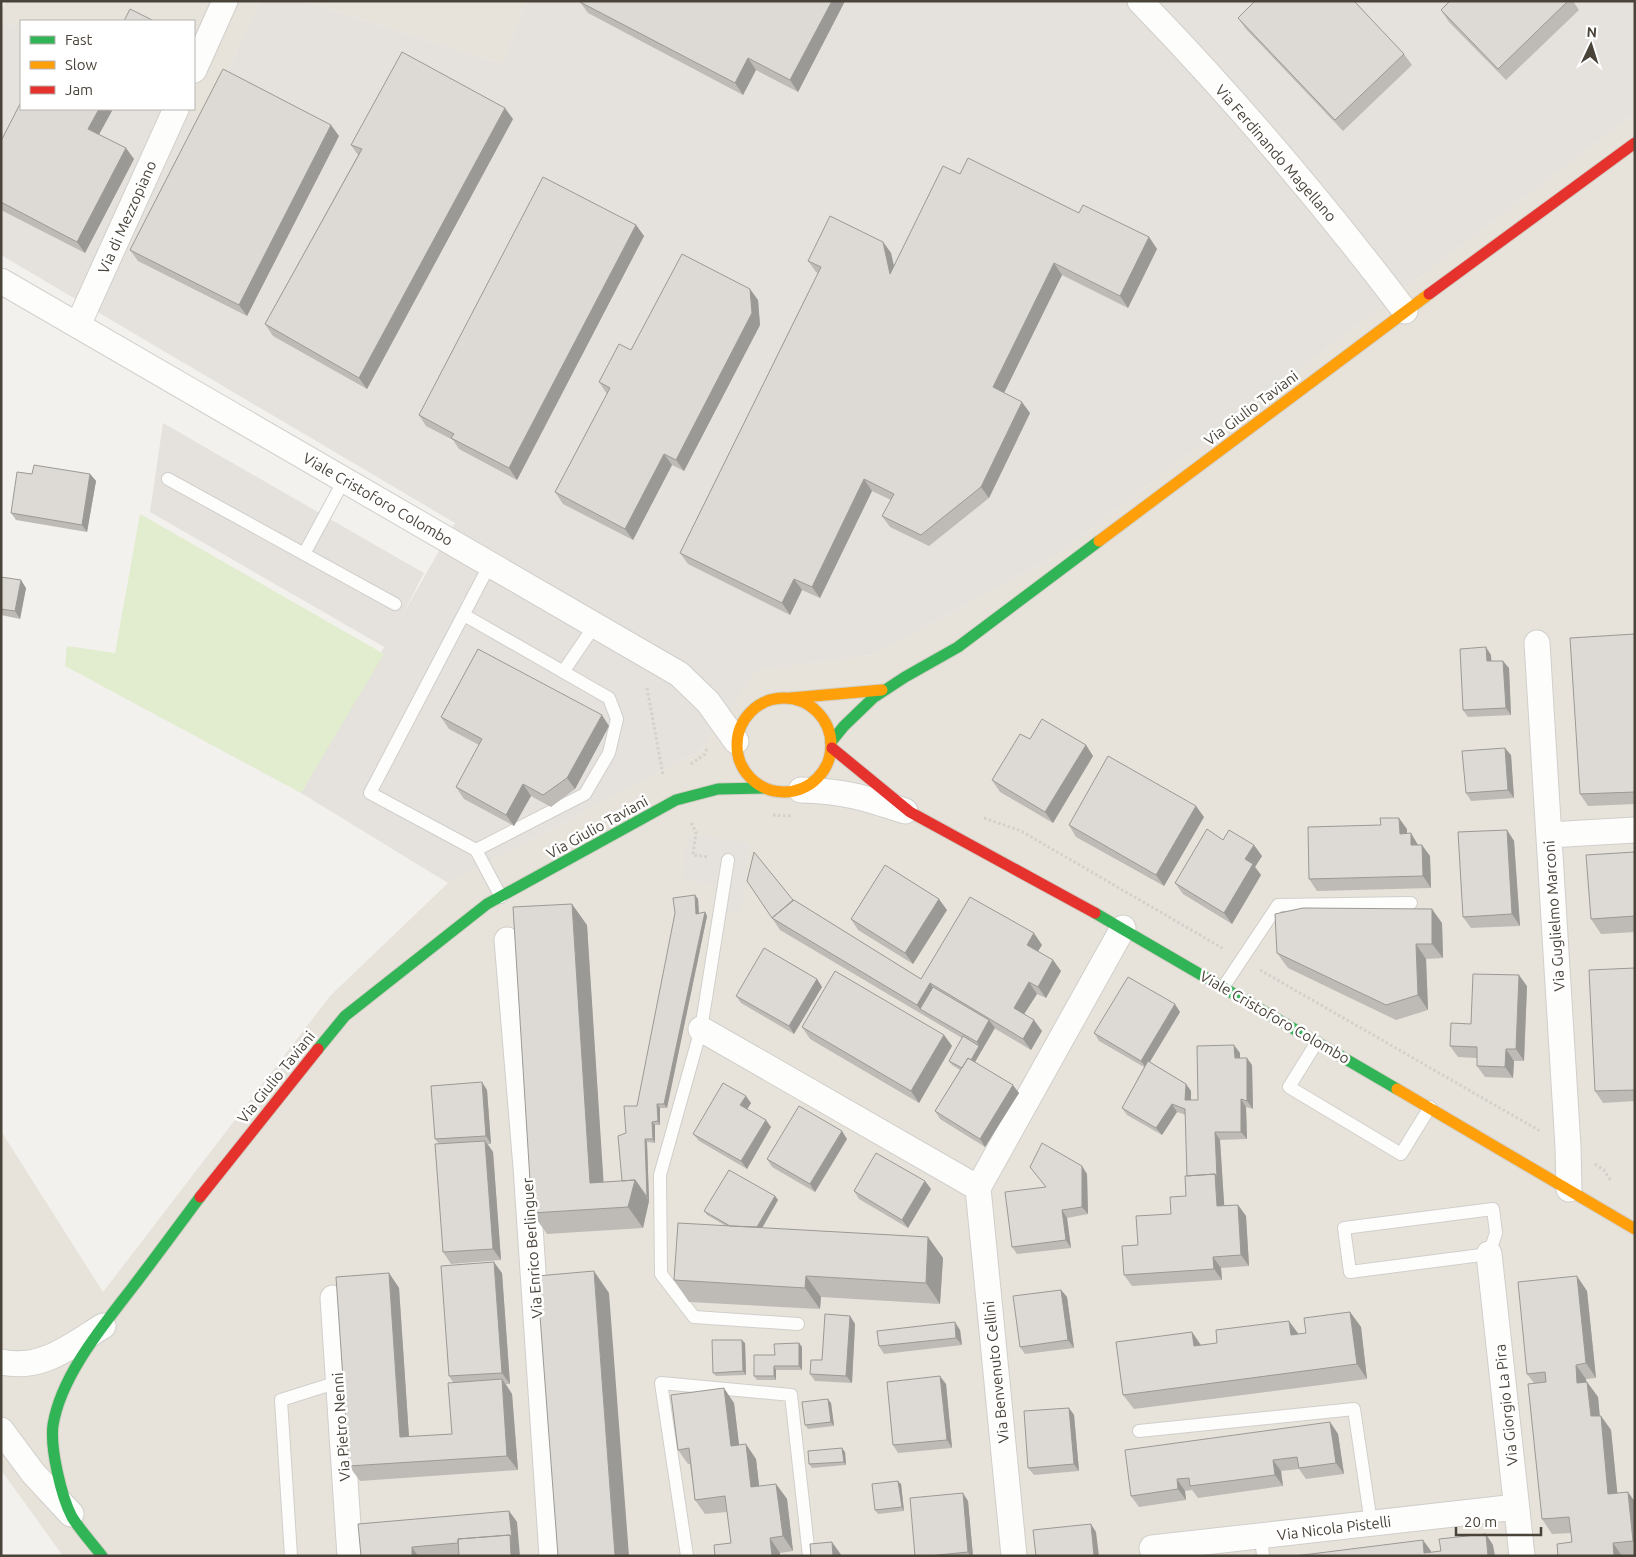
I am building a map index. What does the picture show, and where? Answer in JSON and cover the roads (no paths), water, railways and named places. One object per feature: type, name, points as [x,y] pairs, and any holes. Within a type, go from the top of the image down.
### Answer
[{"type":"main road","name":"Via Giulio Taviani","points":[[831,745],[860,708],[882,690],[899,678],[958,647],[1405,310],[1635,143]]},
{"type":"main road","name":"Via Giulio Taviani","points":[[791,698],[882,690]]},
{"type":"main road","points":[[733,749],[744,719],[756,706],[773,699],[791,698],[808,705],[822,717],[831,745],[821,774],[801,790]]},
{"type":"main road","name":"Viale Cristoforo Colombo","points":[[831,745],[910,812],[1123,928],[1224,986],[1635,1229]]},
{"type":"main road","name":"Viale Cristoforo Colombo","points":[[733,749],[746,774],[763,788],[782,793],[801,790]]},
{"type":"main road","name":"Via Giulio Taviani","points":[[695,792],[708,779]]},
{"type":"main road","name":"Via Giulio Taviani","points":[[72,1516],[56,1463],[54,1426],[66,1384],[103,1326],[246,1137],[345,1016],[487,904],[676,800],[695,792],[732,787],[763,788]]},
{"type":"main road","points":[[72,1516],[102,1556]]},
{"type":"street","points":[[195,68],[225,1]]},
{"type":"street","name":"Via Ferdinando Magellano","points":[[1140,1],[1174,36],[1345,232],[1405,310]]},
{"type":"street","name":"Via di Mezzopiano","points":[[78,325],[176,110]]},
{"type":"street","name":"Viale Cristoforo Colombo","points":[[1,281],[679,674],[708,702],[733,749]]},
{"type":"street","name":"Via Guglielmo Marconi","points":[[1537,643],[1569,1189]]},
{"type":"street","name":"Viale Cristoforo Colombo","points":[[801,790],[833,790],[857,794],[910,812]]},
{"type":"street","points":[[1549,835],[1635,830]]},
{"type":"street","points":[[700,1029],[978,1188],[1123,928]]},
{"type":"street","name":"Via Enrico Berlinguer","points":[[507,940],[526,1167],[552,1556]]},
{"type":"street","name":"Via Benvenuto Cellini","points":[[978,1188],[1014,1556]]},
{"type":"street","name":"Via Giorgio La Pira","points":[[1489,1254],[1522,1556]]},
{"type":"street","name":"Via Pietro Nenni","points":[[333,1298],[350,1556]]},
{"type":"street","points":[[1,1362],[22,1365],[52,1357],[103,1326]]},
{"type":"street","points":[[1,1430],[33,1473],[72,1516]]},
{"type":"street","name":"Via Nicola Pistelli","points":[[1153,1552],[1262,1546],[1371,1523],[1516,1507]]},
{"type":"lane","points":[[168,479],[394,604]]},
{"type":"lane","points":[[304,554],[344,480]]},
{"type":"lane","points":[[490,564],[370,793],[476,850],[501,897]]},
{"type":"lane","points":[[464,616],[609,698],[617,719],[609,754],[585,794],[476,850]]},
{"type":"lane","points":[[563,672],[594,625]]},
{"type":"lane","points":[[728,860],[700,1029],[660,1174],[661,1274],[694,1317],[798,1324]]},
{"type":"lane","points":[[1224,986],[1240,959],[1278,905],[1411,903]]},
{"type":"lane","points":[[1317,1042],[1289,1087],[1401,1154],[1430,1107]]},
{"type":"lane","points":[[1493,1209],[1496,1233],[1489,1254],[1350,1272],[1344,1228],[1493,1209]]},
{"type":"lane","points":[[291,1556],[281,1400],[338,1382]]},
{"type":"lane","points":[[687,1556],[661,1383],[791,1395],[809,1556]]},
{"type":"lane","points":[[1138,1431],[1354,1409],[1371,1523]]}]
